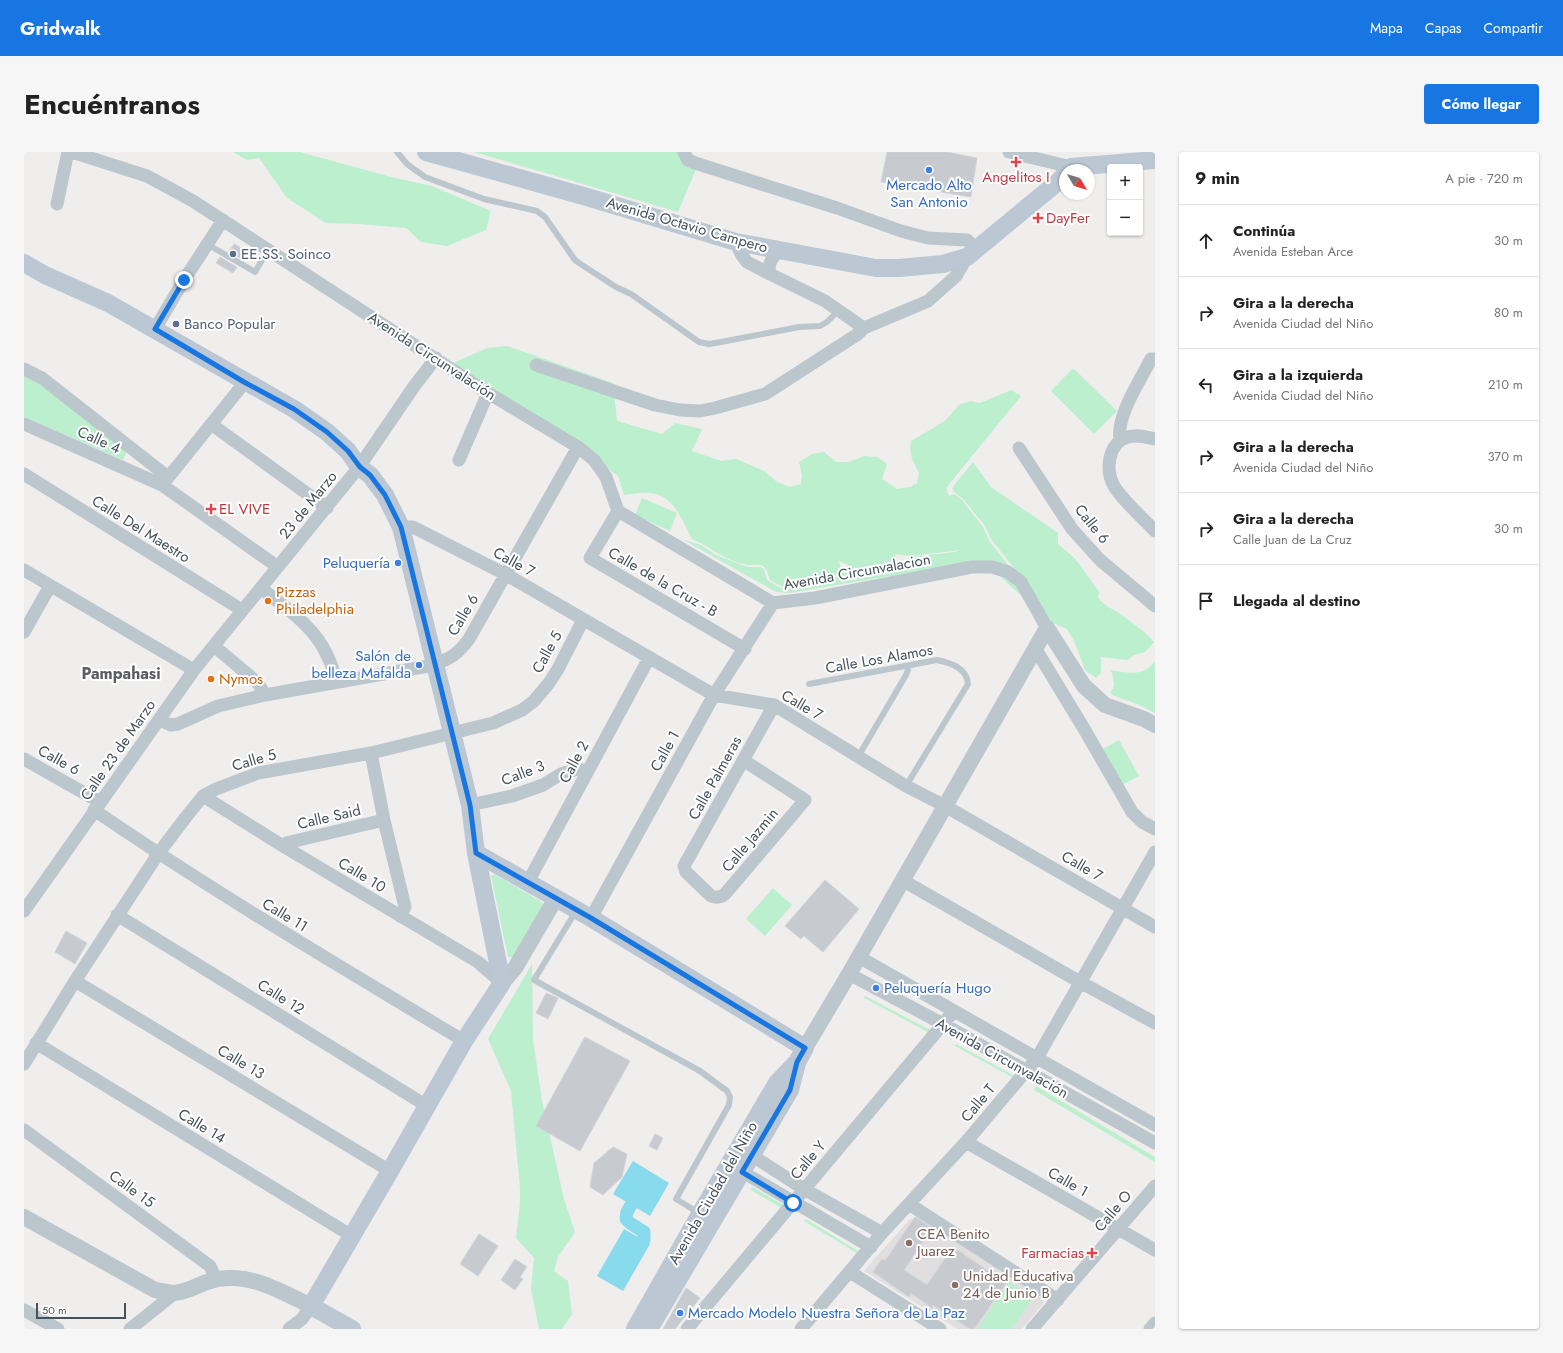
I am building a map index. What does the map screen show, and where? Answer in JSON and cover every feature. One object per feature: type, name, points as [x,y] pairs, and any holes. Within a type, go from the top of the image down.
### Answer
[{"type":"main road","name":"Avenida Octavio Campero","points":[[426,152],[587,197],[736,242],[876,268],[899,268],[943,264],[972,253],[1059,181]]},
{"type":"main road","points":[[1095,168],[1155,160]]},
{"type":"main road","points":[[24,263],[45,275],[108,303],[155,329],[244,382],[294,409],[327,432],[348,451],[360,467],[370,475],[385,495],[401,527],[434,665],[470,805],[476,853],[502,983],[464,1041],[311,1306],[352,1329]]},
{"type":"main road","points":[[476,853],[584,914],[801,1055]]},
{"type":"main road","name":"Avenida Ciudad del Niño","points":[[649,1329],[746,1151],[790,1090],[801,1055]]},
{"type":"main road","name":"Avenida Ciudad del Niño","points":[[635,1329],[700,1214],[736,1168]]},
{"type":"street","points":[[57,204],[68,152]]},
{"type":"street","name":"Avenida Circunvalación","points":[[72,152],[147,176],[193,201],[488,393],[578,447],[594,460],[606,477],[618,511]]},
{"type":"street","points":[[536,365],[656,405],[680,410],[700,411],[715,408],[765,394],[835,350],[864,328],[928,301],[956,276],[972,253],[967,240],[928,238],[900,231],[837,208],[695,163],[688,160],[684,152]]},
{"type":"street","points":[[1009,152],[1059,168]]},
{"type":"street","points":[[155,329],[223,220]]},
{"type":"street","points":[[736,242],[741,254],[747,262],[826,301],[864,328]]},
{"type":"street","points":[[770,274],[768,269],[769,263],[779,251]]},
{"type":"street","name":"23 de Marzo","points":[[242,610],[360,467],[415,385],[436,358]]},
{"type":"street","points":[[1120,440],[1122,417],[1153,359]]},
{"type":"street","points":[[24,369],[42,378],[165,481],[244,382]]},
{"type":"street","points":[[459,460],[488,393]]},
{"type":"street","name":"Calle 4","points":[[24,424],[165,481],[278,567]]},
{"type":"street","points":[[211,424],[327,508]]},
{"type":"street","points":[[1155,439],[1137,436],[1120,440],[1111,452],[1110,459],[1110,474],[1114,486],[1155,531]]},
{"type":"street","name":"Calle 6","points":[[159,720],[171,725],[178,724],[218,706],[265,695],[434,665],[451,658],[461,650],[469,639],[578,447]]},
{"type":"street","name":"Calle 6","points":[[1020,448],[1072,529],[1100,560],[1155,606]]},
{"type":"street","name":"Calle Del Maestro","points":[[24,474],[242,610]]},
{"type":"street","name":"Avenida Circunvalacion","points":[[618,511],[773,603],[815,598],[972,567],[992,567],[1008,572],[1021,582],[1047,628]]},
{"type":"street","name":"Calle de la Cruz - B","points":[[618,511],[590,558],[745,649]]},
{"type":"street","name":"Calle 7","points":[[401,527],[413,527],[505,574],[714,695],[774,705],[906,786],[944,806],[1155,927]]},
{"type":"street","points":[[24,570],[194,670]]},
{"type":"street","points":[[24,632],[50,586]]},
{"type":"street","points":[[261,588],[304,623],[315,636],[326,653],[337,682]]},
{"type":"street","name":"Calle 1","points":[[584,914],[714,695],[745,649],[773,603]]},
{"type":"street","name":"Calle 23 de Marzo","points":[[24,910],[194,670],[242,610]]},
{"type":"street","name":"Calle 5","points":[[24,1064],[117,915],[158,854],[204,796],[216,789],[258,773],[371,754],[494,722],[522,710],[534,701],[558,669],[583,620]]},
{"type":"street","points":[[801,1055],[859,957],[1047,628],[1084,686],[1090,692],[1105,705],[1144,719],[1155,725]]},
{"type":"street","points":[[214,646],[258,684],[265,695]]},
{"type":"street","points":[[1035,648],[1132,812],[1142,822],[1155,829]]},
{"type":"street","name":"Calle 2","points":[[528,882],[649,658]]},
{"type":"street","name":"Calle Palmeras","points":[[718,898],[711,896],[686,872],[684,866],[774,705]]},
{"type":"street","points":[[371,754],[384,820],[405,907],[400,916]]},
{"type":"street","name":"Calle 6","points":[[24,759],[97,806]]},
{"type":"street","name":"Calle Jazmin","points":[[718,898],[725,894],[805,800],[743,760]]},
{"type":"street","name":"Calle 3","points":[[470,805],[512,796],[543,785],[561,774],[578,769],[588,771]]},
{"type":"street","name":"Calle 10","points":[[204,796],[283,846],[478,962],[502,983]]},
{"type":"street","name":"Calle 11","points":[[97,806],[158,854],[264,921],[464,1041]]},
{"type":"street","name":"Calle Said","points":[[283,846],[384,820]]},
{"type":"street","name":"Calle T","points":[[801,1329],[882,1234],[966,1142],[1037,1058],[1155,852]]},
{"type":"street","points":[[902,880],[1080,982],[1155,1023]]},
{"type":"street","points":[[502,983],[515,968],[556,898]]},
{"type":"street","name":"Calle 12","points":[[117,915],[427,1106]]},
{"type":"street","name":"Avenida Circunvalación","points":[[859,957],[953,1012],[1155,1125]]},
{"type":"street","name":"Avenida Circunvalación","points":[[849,974],[943,1024],[1155,1143]]},
{"type":"street","name":"Calle 13","points":[[75,981],[390,1171]]},
{"type":"street","name":"Calle Y","points":[[687,1329],[953,1012]]},
{"type":"street","name":"Calle 14","points":[[36,1043],[352,1236]]},
{"type":"street","name":"Calle 15","points":[[24,1130],[210,1266],[216,1279]]},
{"type":"street","name":"Calle 1","points":[[966,1142],[1155,1250]]},
{"type":"street","points":[[746,1151],[804,1189],[882,1234]]},
{"type":"street","points":[[736,1168],[793,1203],[871,1247]]},
{"type":"street","name":"Calle O","points":[[1032,1329],[1119,1230],[1155,1186]]},
{"type":"street","points":[[909,1204],[1058,1300]]},
{"type":"street","points":[[24,1217],[155,1290],[175,1293]]},
{"type":"street","points":[[850,1272],[940,1329]]},
{"type":"street","points":[[130,1329],[175,1293],[216,1279],[230,1277],[253,1281],[268,1286],[311,1306],[302,1319],[289,1329]]},
{"type":"street","points":[[24,1310],[58,1329]]},
{"type":"street","points":[[1150,1329],[1155,1324]]},
{"type":"lane","points":[[397,152],[407,164],[425,177],[484,199],[537,211],[545,217],[578,263],[616,287],[631,294],[699,342],[709,344],[799,327],[820,326],[827,322],[839,310]]},
{"type":"lane","points":[[207,244],[256,272],[268,250]]},
{"type":"lane","name":"Calle Los Alamos","points":[[809,684],[937,660],[952,663],[963,671],[968,678],[968,684],[906,786]]},
{"type":"lane","points":[[858,757],[906,675],[908,670],[907,666]]},
{"type":"lane","points":[[584,914],[534,980],[700,1071],[727,1091],[730,1097],[729,1105],[676,1199],[700,1214]]},
{"type":"shaded area","name":"Unidad Educativa 24 de Junio B","points":[[916,1216],[1045,1298],[1043,1304],[1022,1329],[958,1329],[864,1271],[910,1219],[915,1218]]},
{"type":"green space","points":[[233,152],[300,152],[391,177],[432,186],[491,211],[486,230],[447,246],[421,242],[406,228],[326,223],[287,198],[259,158],[247,160]]},
{"type":"green space","points":[[474,152],[683,152],[696,169],[678,212]]},
{"type":"green space","points":[[507,346],[613,383],[617,421],[662,434],[675,423],[702,429],[692,451],[721,461],[736,459],[764,471],[777,482],[790,487],[801,484],[802,475],[799,462],[812,454],[824,452],[836,462],[849,462],[864,456],[877,457],[887,464],[882,479],[897,489],[910,487],[917,483],[919,473],[912,459],[910,449],[911,441],[945,421],[959,405],[970,401],[980,403],[1011,390],[1021,396],[946,488],[949,496],[954,494],[962,500],[983,527],[990,542],[1028,590],[1038,611],[991,568],[938,568],[789,593],[776,592],[682,539],[701,545],[716,555],[747,567],[760,567],[764,569],[767,580],[783,589],[793,590],[783,587],[770,580],[763,566],[747,565],[733,561],[692,539],[677,510],[666,499],[659,495],[641,493],[624,495],[618,476],[546,423],[453,363],[487,348]],"holes":[[[963,549],[955,552],[910,557],[900,566],[891,570],[884,563],[884,559],[891,569],[898,565],[895,554],[910,556]],[[839,561],[848,565],[845,570],[831,581],[816,582],[811,585],[793,590],[805,586],[815,580],[831,579],[841,571]]]},
{"type":"green space","points":[[1073,368],[1117,411],[1094,434],[1051,391]]},
{"type":"green space","points":[[24,374],[45,385],[128,450],[123,460],[24,417]]},
{"type":"green space","points":[[973,462],[991,487],[1058,533],[1058,544],[1073,557],[1099,591],[1098,598],[1137,626],[1154,642],[1145,652],[1134,655],[1127,660],[1101,657],[1101,673],[1096,678],[1085,670],[1074,641],[1067,629],[1046,620],[1030,588],[991,539],[985,526],[963,499],[954,492],[952,488]]},
{"type":"green space","points":[[642,498],[677,513],[670,531],[635,515]]},
{"type":"green space","points":[[1155,662],[1155,713],[1110,693],[1114,685],[1111,670],[1135,673],[1145,670]]},
{"type":"green space","points":[[1119,740],[1139,776],[1122,785],[1103,749]]},
{"type":"green space","points":[[494,874],[542,902],[543,906],[513,958],[508,957],[491,876]]},
{"type":"green space","points":[[773,888],[792,905],[765,936],[746,919]]},
{"type":"green space","points":[[532,964],[533,1039],[542,1101],[564,1199],[575,1232],[558,1257],[554,1271],[568,1281],[572,1314],[562,1329],[539,1329],[531,1289],[534,1258],[516,1238],[520,1189],[511,1091],[488,1039]]},
{"type":"green space","points":[[865,996],[940,1035],[939,1038],[864,998]]},
{"type":"green space","points":[[956,1044],[1022,1080],[1021,1082],[955,1046]]},
{"type":"green space","points":[[1036,1086],[1155,1157],[1155,1162],[1034,1090]]},
{"type":"green space","points":[[752,1187],[792,1210],[790,1213],[751,1190]]},
{"type":"green space","points":[[806,1219],[866,1256],[865,1258],[804,1221]]},
{"type":"green space","points":[[1009,1282],[1033,1298],[1012,1329],[981,1329],[978,1327]]},
{"type":"water","points":[[633,1161],[669,1183],[650,1216],[613,1194]]},
{"type":"water","points":[[624,1229],[650,1244],[623,1291],[597,1276]]},
{"type":"building","name":"Mercado Alto San Antonio","points":[[887,152],[947,152],[977,158],[971,197],[881,182]]},
{"type":"building","points":[[234,244],[247,251],[242,259],[229,252]]},
{"type":"building","points":[[220,257],[237,267],[233,273],[216,263]]},
{"type":"building","points":[[825,880],[859,909],[823,952],[804,936],[801,939],[785,926]]},
{"type":"building","points":[[66,931],[87,943],[75,964],[55,952]]},
{"type":"building","points":[[546,993],[558,998],[548,1019],[536,1013]]},
{"type":"building","points":[[585,1037],[630,1061],[580,1151],[536,1126]]},
{"type":"building","points":[[655,1134],[663,1138],[657,1150],[649,1146]]},
{"type":"building","points":[[613,1147],[627,1154],[622,1177],[603,1195],[590,1187],[594,1163]]},
{"type":"building","points":[[915,1217],[932,1228],[904,1270],[927,1285],[953,1247],[1006,1283],[974,1329],[970,1329],[933,1305],[932,1308],[911,1293],[909,1297],[873,1272],[882,1259],[885,1261]]},
{"type":"building","points":[[479,1234],[498,1246],[478,1276],[460,1264]]},
{"type":"building","points":[[515,1259],[527,1267],[520,1277],[523,1279],[515,1290],[501,1280]]},
{"type":"building","name":"Mercado Modelo Nuestra Señora de La Paz","points":[[686,1288],[700,1298],[675,1329],[663,1329]]},
{"type":"waterway","points":[[631,1205],[627,1212],[626,1219],[644,1232],[644,1240]]},
{"type":"place","name":"Angelitos I","points":[[1016,162]]},
{"type":"place","name":"Mercado Alto San Antonio","points":[[929,170]]},
{"type":"place","name":"DayFer","points":[[1038,218]]},
{"type":"place","name":"EE.SS. Soinco","points":[[233,254]]},
{"type":"place","name":"Banco Popular","points":[[176,324]]},
{"type":"place","name":"EL VIVE","points":[[211,509]]},
{"type":"place","name":"Peluquería","points":[[398,563]]},
{"type":"place","name":"Pizzas Philadelphia","points":[[268,601]]},
{"type":"place","name":"Salón de belleza Mafalda","points":[[419,665]]},
{"type":"place","name":"Nymos","points":[[211,679]]},
{"type":"place","name":"Peluquería Hugo","points":[[876,988]]},
{"type":"place","name":"CEA Benito Juarez","points":[[909,1243]]},
{"type":"place","name":"Farmacias","points":[[1092,1253]]},
{"type":"place","name":"Unidad Educativa 24 de Junio B","points":[[955,1285]]},
{"type":"place","name":"Mercado Modelo Nuestra Señora de La Paz","points":[[680,1313]]},
{"type":"district","name":"Pampahasi","points":[[121,673]]},
{"type":"route","points":[[184,280],[155,329],[244,382],[294,409],[327,432],[348,451],[360,467],[370,475],[385,495],[394,512],[401,527],[434,665],[470,805],[476,853],[591,918],[805,1048],[797,1062],[790,1090],[742,1172],[793,1203]]}]
